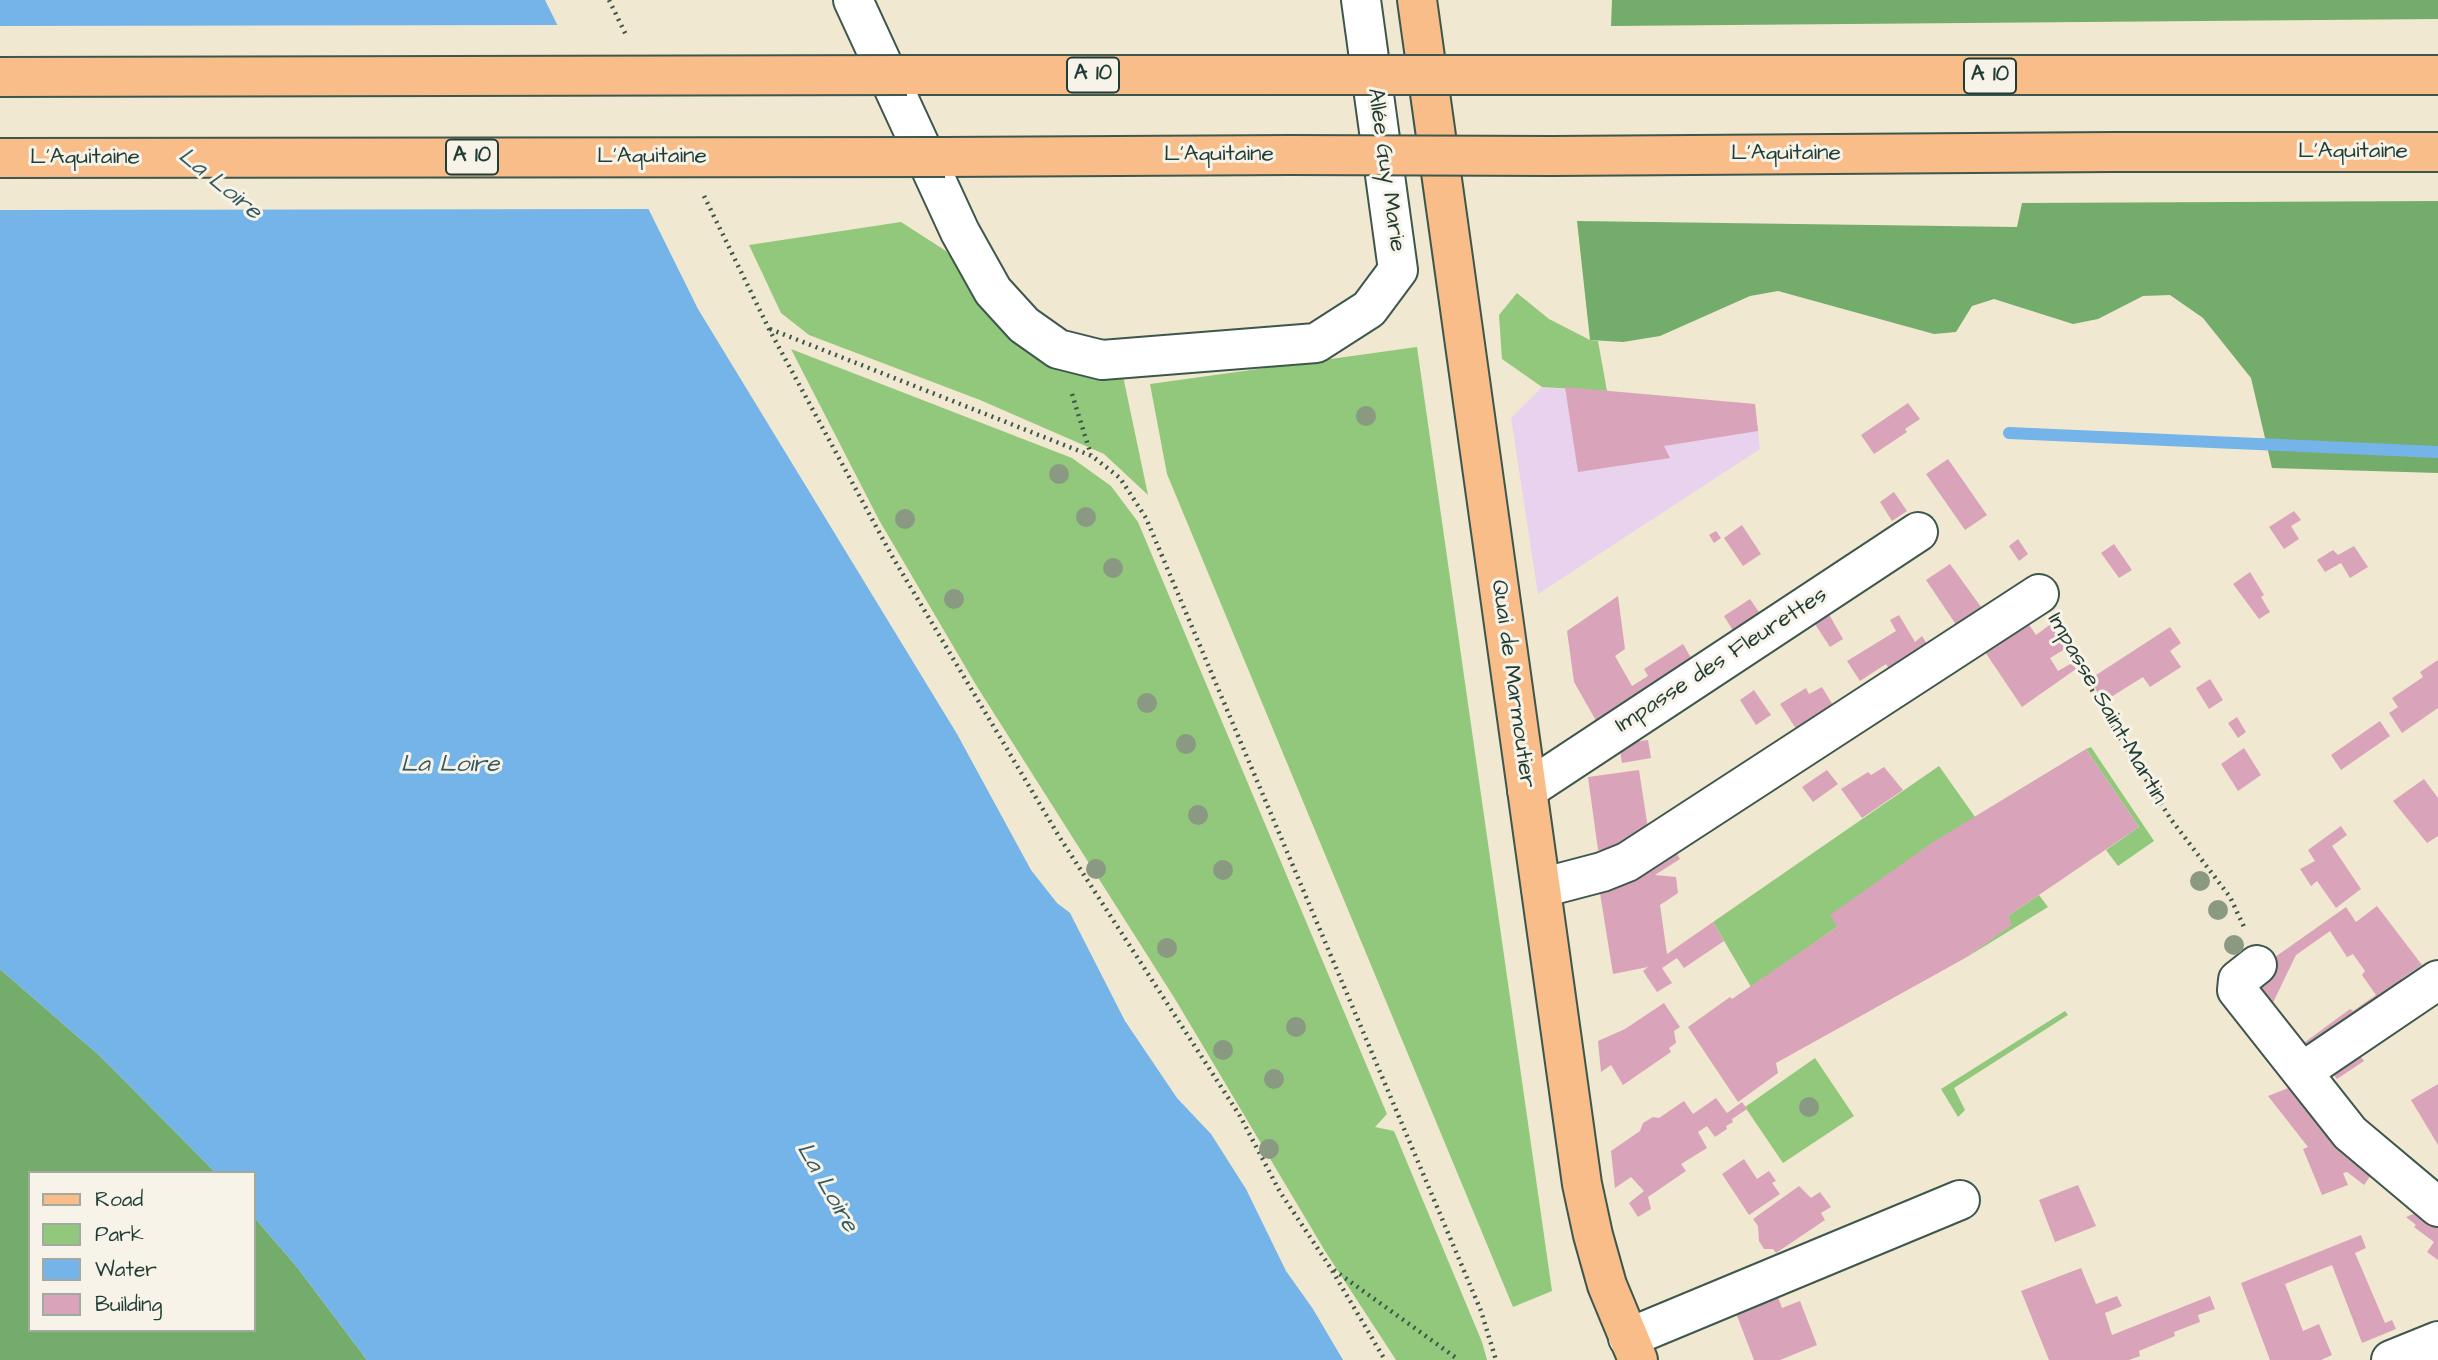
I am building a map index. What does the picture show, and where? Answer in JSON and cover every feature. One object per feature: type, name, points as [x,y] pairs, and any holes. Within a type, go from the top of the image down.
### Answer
[{"type":"main road","name":"Quai de Marmoutier","points":[[1417,0],[1582,1184],[1607,1285],[1633,1349]]},
{"type":"main road","name":"A 10","points":[[0,77],[2438,75]]},
{"type":"main road","name":"L'Aquitaine","points":[[0,158],[2438,152]]},
{"type":"street","points":[[853,0],[960,232],[993,290],[1024,325],[1058,349]]},
{"type":"street","name":"Allée Guy Marie","points":[[1058,349],[1102,360],[1316,343],[1369,309],[1398,270],[1361,0]]},
{"type":"street","name":"Impasse des Fleurettes","points":[[1527,790],[1918,531]]},
{"type":"street","name":"Impasse Saint-Martin","points":[[1541,888],[1602,873],[1627,862],[2039,594]]},
{"type":"street","points":[[2257,965],[2238,980],[2237,990],[2350,1133],[2438,1207]]},
{"type":"street","points":[[2302,1072],[2438,980]]},
{"type":"street","points":[[1633,1349],[1960,1200]]},
{"type":"street","points":[[2392,1360],[2438,1340]]},
{"type":"path","points":[[1385,1360],[1330,1267],[1280,1192],[1240,1116],[1060,838],[891,556],[769,329],[1092,456],[1119,478],[1146,518],[1481,1311],[1496,1360]]},
{"type":"path","points":[[1058,349],[1092,456]]},
{"type":"path","name":"Impasse Saint-Martin","points":[[2039,594],[2108,719],[2171,818],[2230,897],[2258,958],[2257,965]]},
{"type":"path","points":[[1330,1267],[1459,1360]]},
{"type":"shaded area","points":[[1542,387],[1755,404],[1760,449],[1538,594],[1511,418]]},
{"type":"green space","points":[[1612,0],[2438,0],[2438,19],[1611,26]]},
{"type":"green space","points":[[2438,201],[2438,473],[2272,468],[2251,378],[2203,318],[2170,295],[2143,296],[2098,319],[2073,324],[1994,299],[1972,306],[1956,332],[1934,334],[1778,291],[1750,296],[1660,336],[1623,342],[1590,340],[1577,221],[2017,227],[2022,203]]},
{"type":"green space","points":[[901,222],[946,251],[978,294],[1123,376],[1148,495],[1104,454],[980,400],[809,335],[781,313],[749,245]]},
{"type":"green space","points":[[1517,293],[1549,319],[1590,340],[1598,341],[1607,391],[1542,387],[1502,359],[1499,315]]},
{"type":"green space","points":[[1417,347],[1552,1291],[1513,1307],[1167,474],[1150,384]]},
{"type":"green space","points":[[791,349],[1072,458],[1111,486],[1138,522],[1387,1114],[1375,1127],[1394,1131],[1482,1342],[1487,1360],[1396,1360],[1325,1251],[1175,999],[976,685],[879,520]]},
{"type":"green space","points":[[2091,747],[2154,841],[2118,866],[2106,850],[2139,827],[2086,749]]},
{"type":"green space","points":[[1939,766],[1975,817],[1837,927],[1751,987],[1713,922]]},
{"type":"green space","points":[[2039,895],[2048,907],[1967,957],[2011,925],[2008,916]]},
{"type":"green space","points":[[0,969],[100,1056],[214,1171],[28,1171],[28,1332],[256,1332],[256,1219],[297,1267],[367,1360],[0,1360]]},
{"type":"green space","points":[[2065,1011],[2068,1015],[1954,1088],[1965,1110],[1958,1117],[1941,1089]]},
{"type":"green space","points":[[1815,1058],[1854,1116],[1783,1163],[1745,1107]]},
{"type":"water","name":"La Loire","points":[[0,0],[545,0],[698,309],[957,734],[1031,870],[1057,903],[1070,913],[1125,1021],[1177,1098],[1211,1134],[1246,1189],[1286,1271],[1313,1309],[1343,1360],[367,1360],[297,1267],[256,1219],[256,1171],[214,1171],[100,1056],[0,969]]},
{"type":"pier","points":[[561,25],[652,209],[0,210],[0,26]]},
{"type":"building","points":[[1565,387],[1755,404],[1758,431],[1664,446],[1670,458],[1578,472]]},
{"type":"building","points":[[1908,403],[1920,419],[1905,429],[1907,432],[1874,454],[1861,435]]},
{"type":"building","points":[[1948,459],[1987,515],[1965,530],[1926,474]]},
{"type":"building","points":[[1894,492],[1907,511],[1892,521],[1880,502]]},
{"type":"building","points":[[2294,511],[2301,520],[2291,526],[2299,539],[2284,549],[2269,527]]},
{"type":"building","points":[[1742,525],[1761,554],[1743,566],[1724,538]]},
{"type":"building","points":[[1716,531],[1721,538],[1714,543],[1709,535]]},
{"type":"building","points":[[2018,539],[2028,554],[2019,561],[2009,546]]},
{"type":"building","points":[[2114,544],[2132,570],[2119,578],[2101,553]]},
{"type":"building","points":[[2354,546],[2368,567],[2350,578],[2341,563],[2325,572],[2317,560],[2333,550],[2338,555]]},
{"type":"building","points":[[1950,564],[1989,618],[1963,635],[1926,580]]},
{"type":"building","points":[[2250,572],[2264,595],[2261,597],[2270,612],[2259,619],[2233,584]]},
{"type":"building","points":[[1618,596],[1625,649],[1615,656],[1632,686],[1648,676],[1644,669],[1683,644],[1694,663],[1603,733],[1574,682],[1567,631]]},
{"type":"building","points":[[1750,599],[1767,624],[1740,642],[1724,616]]},
{"type":"building","points":[[1827,611],[1843,639],[1830,647],[1813,621]]},
{"type":"building","points":[[2022,614],[2036,635],[2051,624],[2065,649],[2050,658],[2058,671],[2072,663],[2076,669],[2022,707],[1979,643]]},
{"type":"building","points":[[1899,615],[1915,642],[1922,636],[1927,644],[1892,674],[1886,664],[1860,681],[1847,661],[1896,631],[1890,620]]},
{"type":"building","points":[[2170,627],[2181,643],[2170,651],[2181,667],[2150,687],[2143,677],[2103,702],[2090,679]]},
{"type":"building","points":[[2438,660],[2438,708],[2402,733],[2389,713],[2398,707],[2392,698],[2423,677],[2420,672]]},
{"type":"building","points":[[2210,679],[2223,700],[2209,709],[2196,688]]},
{"type":"building","points":[[1822,687],[1840,717],[1804,741],[1780,704],[1806,688],[1809,694]]},
{"type":"building","points":[[1754,690],[1771,715],[1756,725],[1740,700]]},
{"type":"building","points":[[2237,717],[2246,732],[2238,738],[2228,723]]},
{"type":"building","points":[[2380,721],[2390,736],[2341,770],[2331,755]]},
{"type":"building","points":[[1648,740],[1651,758],[1622,763],[1619,744]]},
{"type":"building","points":[[2244,748],[2261,775],[2238,791],[2221,764]]},
{"type":"building","points":[[2086,749],[2139,827],[2008,916],[2012,925],[1967,957],[1776,1063],[1778,1073],[1738,1102],[1688,1027],[1837,927],[1830,915],[1933,842]]},
{"type":"building","points":[[1884,767],[1903,790],[1862,818],[1841,789],[1868,772],[1871,775]]},
{"type":"building","points":[[1639,770],[1649,835],[1628,846],[1598,850],[1588,777]]},
{"type":"building","points":[[1827,770],[1838,784],[1813,802],[1802,787]]},
{"type":"building","points":[[2424,779],[2438,798],[2438,836],[2427,843],[2393,801]]},
{"type":"building","points":[[2341,826],[2347,835],[2332,846],[2361,889],[2336,908],[2317,881],[2311,886],[2300,869],[2315,861],[2308,850]]},
{"type":"building","points":[[1672,846],[1680,859],[1655,875],[1676,877],[1678,893],[1660,905],[1667,954],[1713,922],[1724,941],[1684,968],[1677,958],[1662,968],[1672,983],[1657,992],[1643,971],[1648,967],[1613,974],[1599,887]]},
{"type":"building","points":[[2377,906],[2422,965],[2401,979],[2410,991],[2306,1062],[2297,1048],[2350,1009],[2353,1011],[2376,995],[2362,975],[2365,971],[2353,954],[2347,957],[2330,931],[2296,955],[2266,1017],[2252,997],[2268,962],[2346,907],[2356,922]]},
{"type":"building","points":[[1664,1003],[1680,1027],[1674,1031],[1676,1043],[1669,1048],[1671,1052],[1623,1085],[1611,1065],[1601,1072],[1598,1041],[1625,1029]]},
{"type":"building","points":[[2352,1045],[2364,1061],[2337,1079],[2325,1063]]},
{"type":"building","points":[[2438,1084],[2438,1145],[2411,1100]]},
{"type":"building","points":[[2296,1085],[2376,1168],[2364,1185],[2347,1172],[2343,1173],[2348,1185],[2322,1195],[2303,1149],[2308,1147],[2268,1096]]},
{"type":"building","points":[[1716,1098],[1727,1113],[1742,1102],[1747,1109],[1732,1119],[1733,1122],[1726,1126],[1727,1129],[1715,1137],[1707,1126],[1698,1132],[1707,1148],[1681,1164],[1686,1171],[1648,1197],[1651,1209],[1638,1217],[1629,1203],[1644,1191],[1631,1177],[1615,1188],[1611,1151],[1640,1131],[1643,1123],[1653,1117],[1659,1118],[1684,1101],[1693,1114]]},
{"type":"building","points":[[1744,1159],[1757,1179],[1769,1171],[1776,1181],[1772,1183],[1780,1194],[1749,1215],[1722,1174]]},
{"type":"building","points":[[2078,1185],[2096,1226],[2055,1242],[2039,1200]]},
{"type":"building","points":[[1799,1186],[1811,1198],[1820,1192],[1831,1207],[1821,1213],[1825,1220],[1776,1253],[1773,1249],[1764,1249],[1759,1241],[1758,1226],[1753,1219]]},
{"type":"building","points":[[2427,1208],[2438,1217],[2438,1260],[2427,1252],[2434,1242],[2414,1227],[2416,1225],[2406,1217]]},
{"type":"building","points":[[2361,1235],[2366,1248],[2355,1253],[2385,1323],[2392,1320],[2396,1329],[2362,1343],[2332,1265],[2285,1284],[2303,1331],[2319,1324],[2332,1355],[2321,1360],[2270,1360],[2241,1283]]},
{"type":"building","points":[[2081,1268],[2096,1304],[2117,1296],[2122,1306],[2105,1313],[2112,1335],[2210,1296],[2215,1309],[2198,1315],[2200,1322],[2174,1332],[2175,1336],[2139,1351],[2140,1356],[2129,1360],[2049,1360],[2021,1291]]},
{"type":"building","points":[[1776,1292],[1782,1308],[1800,1301],[1817,1345],[1780,1360],[1754,1360],[1734,1308]]},
{"type":"waterway","points":[[2009,433],[2438,452]]}]
